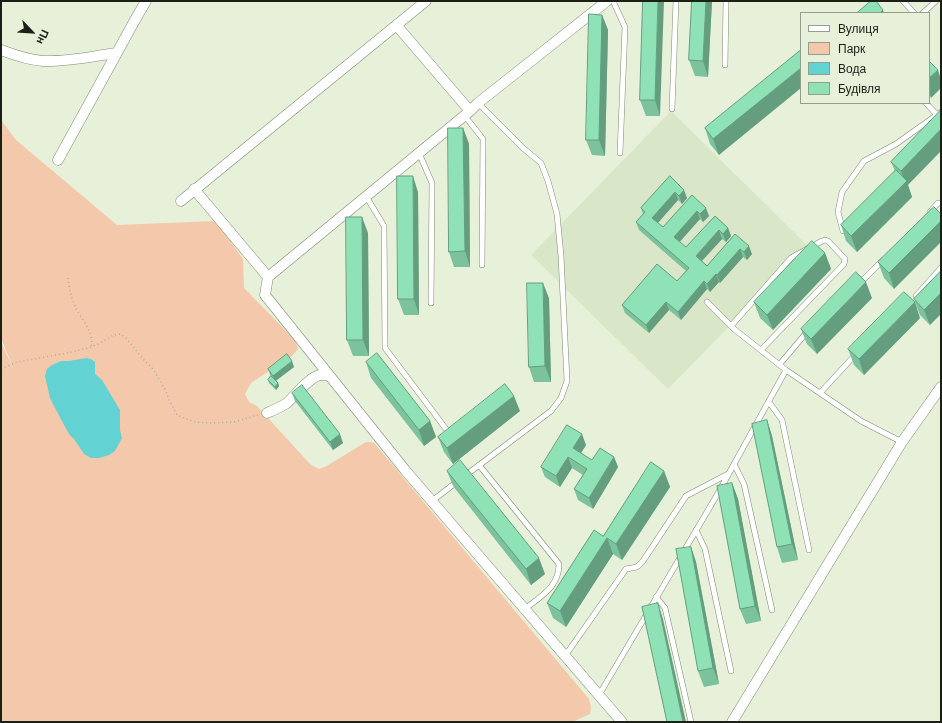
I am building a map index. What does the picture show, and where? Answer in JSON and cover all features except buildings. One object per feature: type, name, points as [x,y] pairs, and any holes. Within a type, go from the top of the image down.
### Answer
[{"type":"street","points":[[58,160],[146,1]]},
{"type":"street","points":[[181,201],[426,1]]},
{"type":"street","points":[[607,1],[478,103],[268,277],[265,295],[405,470],[622,722]]},
{"type":"street","points":[[397,26],[467,113]]},
{"type":"street","points":[[1,50],[16,56],[42,61],[73,59],[117,53]]},
{"type":"street","points":[[194,189],[268,277]]},
{"type":"street","points":[[267,413],[287,403],[301,388],[315,377],[320,375],[329,375]]},
{"type":"street","points":[[732,722],[902,442],[941,387]]},
{"type":"lane","points":[[613,1],[625,27],[620,153]]},
{"type":"lane","points":[[672,109],[676,1]]},
{"type":"lane","points":[[725,65],[726,1]]},
{"type":"lane","points":[[903,1],[913,12]]},
{"type":"lane","points":[[924,12],[936,1]]},
{"type":"lane","points":[[432,501],[551,411],[561,398],[567,381],[561,256],[557,214],[548,181],[541,163],[478,103]]},
{"type":"lane","points":[[844,233],[838,212],[842,192],[864,161],[896,144],[939,114],[927,104]]},
{"type":"lane","points":[[467,113],[483,138],[482,265]]},
{"type":"lane","points":[[419,153],[432,183],[431,303]]},
{"type":"lane","points":[[366,196],[384,226],[385,348],[446,429]]},
{"type":"lane","points":[[927,214],[938,203],[941,203]]},
{"type":"lane","points":[[731,326],[791,258],[822,241],[828,241],[845,259],[844,264],[761,350]]},
{"type":"lane","points":[[849,284],[854,278],[864,279],[885,258]]},
{"type":"lane","points":[[916,296],[941,268]]},
{"type":"lane","points":[[707,302],[731,326],[786,370],[861,421],[902,442]]},
{"type":"lane","points":[[779,364],[809,330]]},
{"type":"lane","points":[[820,393],[858,352]]},
{"type":"lane","points":[[598,695],[729,474],[786,370]]},
{"type":"lane","points":[[769,402],[782,420],[809,550]]},
{"type":"lane","points":[[734,464],[744,484],[772,610]]},
{"type":"lane","points":[[478,465],[559,564],[558,577],[552,587],[525,609]]},
{"type":"lane","points":[[565,656],[626,569],[636,567],[643,561],[686,496],[729,474]]},
{"type":"lane","points":[[696,530],[706,549],[731,671]]},
{"type":"lane","points":[[656,597],[665,608],[691,722]]},
{"type":"path","points":[[68,278],[70,293],[75,306],[90,332],[91,347]]},
{"type":"path","points":[[1,369],[17,362],[91,347],[114,335],[120,334],[126,338],[153,369],[177,415],[186,420],[211,423],[234,422],[267,413]]},
{"type":"shaded area","points":[[671,111],[808,246],[668,389],[531,255]]},
{"type":"green space","points":[[1,120],[16,140],[117,225],[216,221],[243,259],[244,288],[295,340],[298,349],[292,356],[251,383],[245,394],[249,402],[257,406],[311,465],[319,469],[325,467],[366,442],[375,444],[589,699],[591,707],[590,714],[572,722],[1,722],[1,342],[14,370],[1,338]]},
{"type":"water","points":[[86,358],[95,362],[95,374],[102,380],[120,410],[120,430],[122,438],[115,451],[109,455],[99,458],[91,458],[84,454],[69,434],[50,398],[45,376],[47,369],[61,361]]}]
